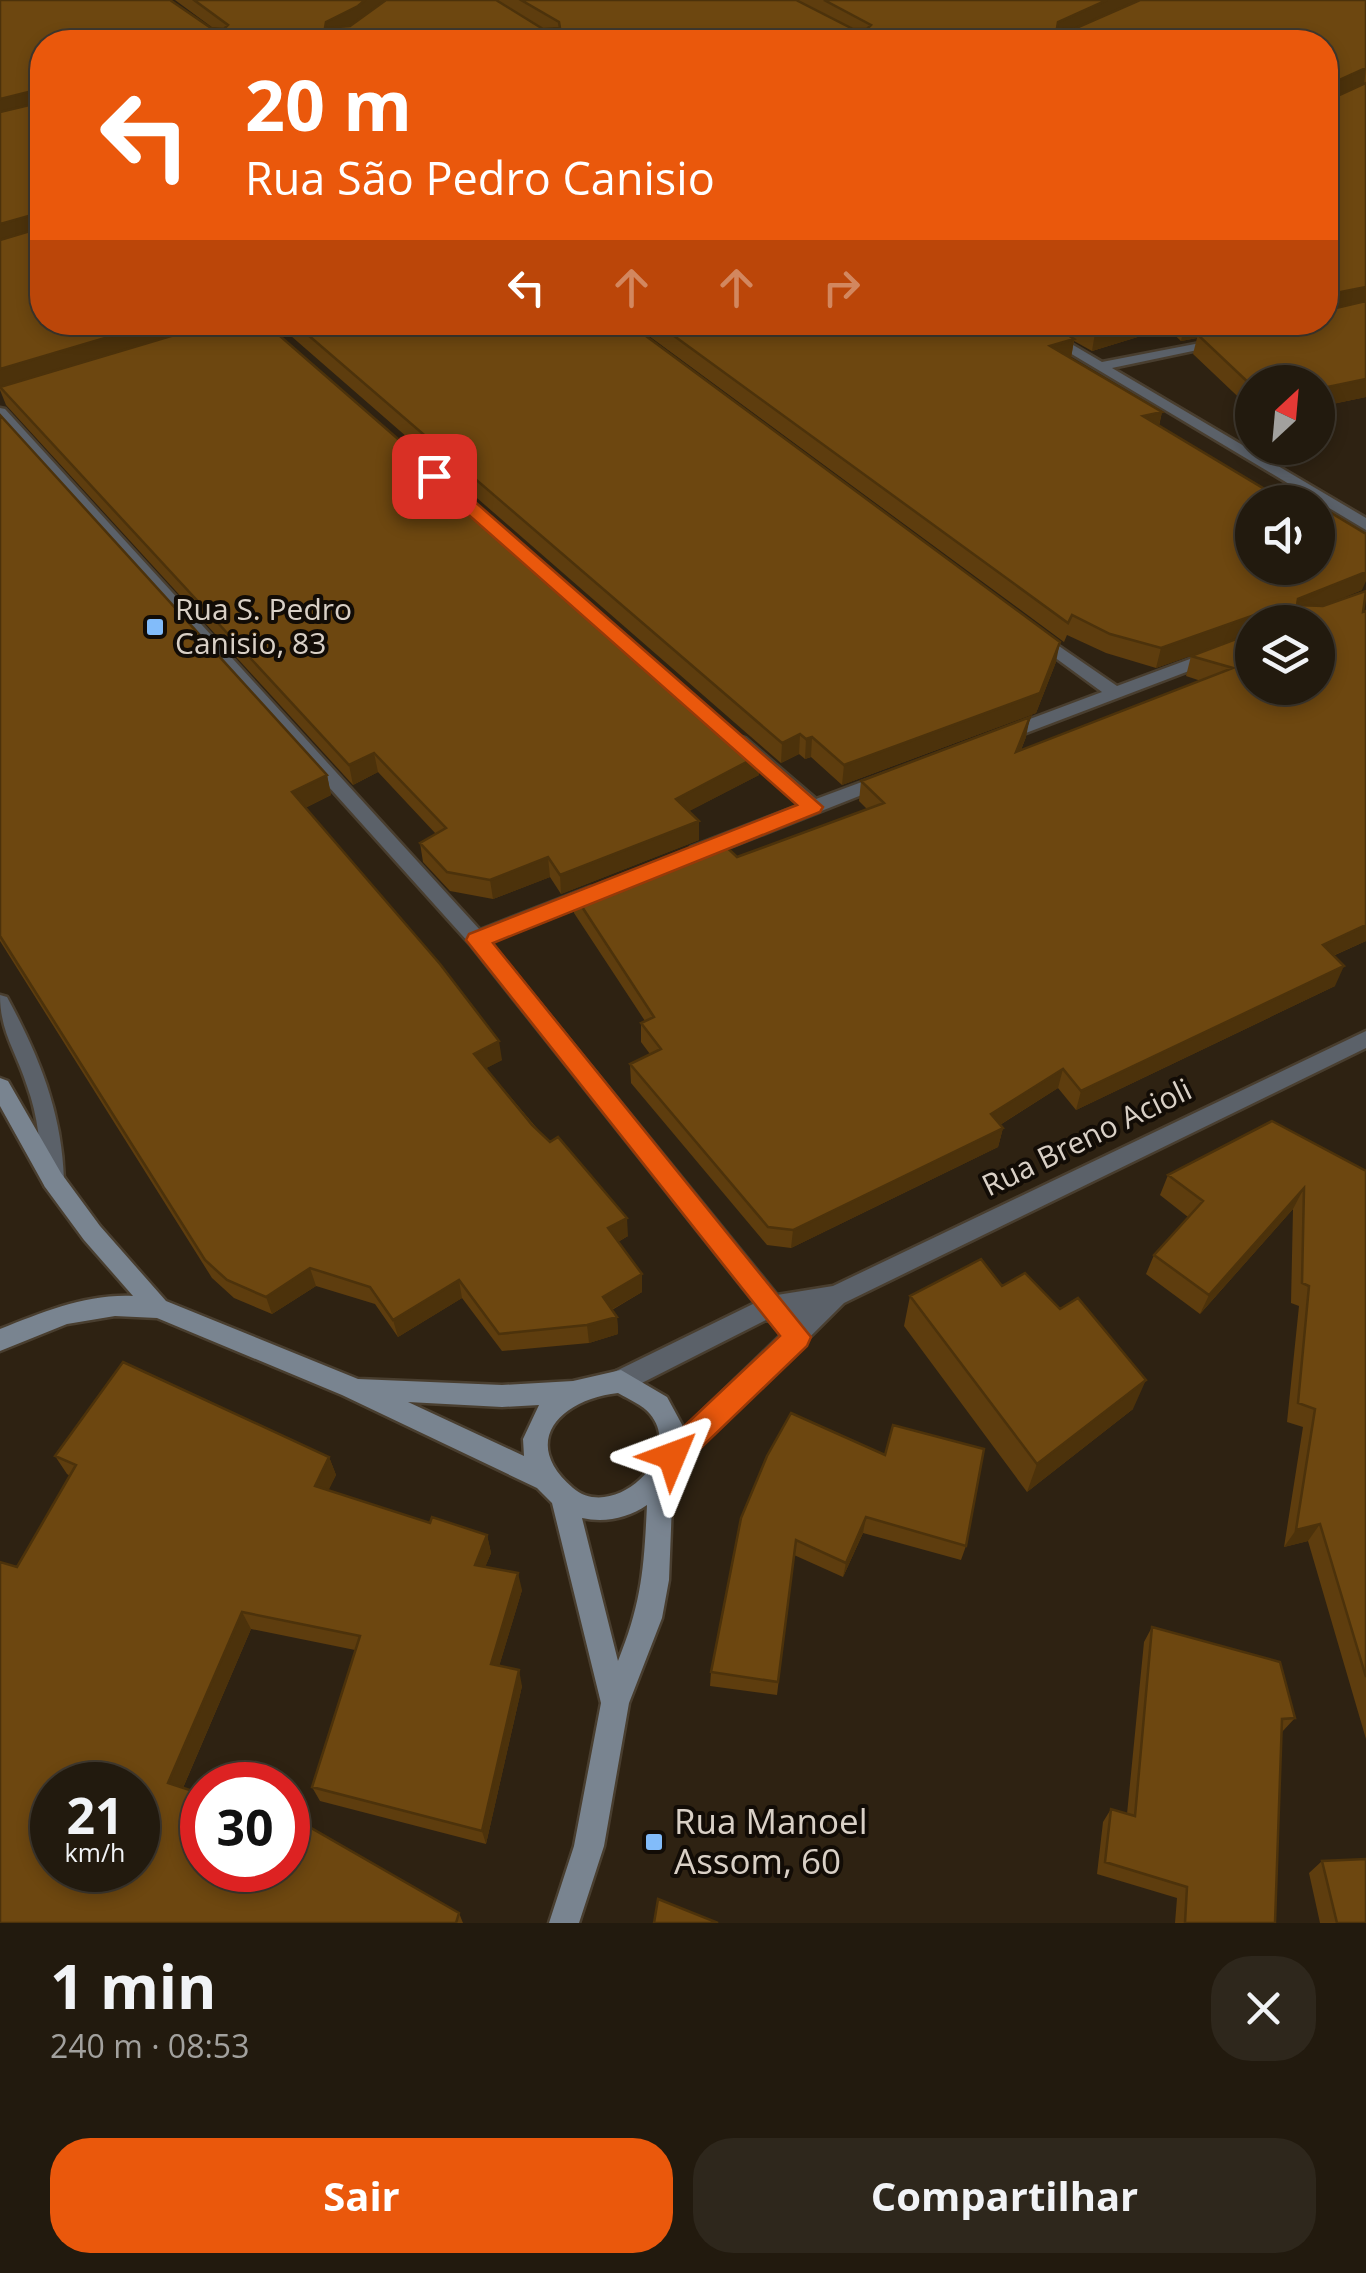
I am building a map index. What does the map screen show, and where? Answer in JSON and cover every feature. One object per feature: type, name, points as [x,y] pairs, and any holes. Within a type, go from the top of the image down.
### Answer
[{"type":"street","points":[[1046,335],[1366,525]]},
{"type":"street","points":[[1099,367],[1234,338]]},
{"type":"street","points":[[0,412],[477,940],[797,1337]]},
{"type":"street","points":[[1021,624],[1115,694]]},
{"type":"street","points":[[990,740],[1235,648]]},
{"type":"street","points":[[723,728],[813,807]]},
{"type":"street","points":[[672,863],[902,774]]},
{"type":"street","points":[[477,940],[618,884]]},
{"type":"street","points":[[0,1003],[25,1048],[46,1105],[54,1144],[53,1180]]},
{"type":"street","name":"Rua Breno Acioli","points":[[621,1382],[772,1306],[836,1296],[1366,1039]]},
{"type":"street","points":[[0,1087],[53,1180],[92,1233],[158,1308]]},
{"type":"street","name":"Rua Breno Acioli","points":[[667,1468],[836,1296]]},
{"type":"street","points":[[0,1340],[66,1314],[115,1306],[158,1308],[351,1387],[590,1508],[617,1508],[642,1498],[667,1468]]},
{"type":"street","points":[[351,1387],[502,1396],[570,1390],[594,1382],[621,1382],[645,1391],[663,1408],[672,1432],[650,1618],[615,1702],[589,1846],[564,1923]]},
{"type":"street","points":[[570,1390],[550,1407],[538,1430],[538,1456],[555,1489],[615,1702]]},
{"type":"building","points":[[0,0],[170,0],[211,28],[224,29],[228,25],[194,0],[365,0],[326,22],[325,28],[350,26],[386,0],[496,0],[543,29],[560,28],[559,22],[521,0],[796,0],[853,29],[867,29],[871,25],[824,0],[1107,0],[1058,22],[1057,28],[1074,29],[1140,0],[1366,0],[1366,68],[1338,81],[1338,30],[30,30],[30,92],[0,99]]},
{"type":"building","points":[[1366,83],[1366,287],[1338,292],[1338,96]]},
{"type":"building","points":[[30,105],[30,216],[0,224],[0,112]]},
{"type":"building","points":[[30,231],[30,335],[115,335],[0,369],[0,240]]},
{"type":"building","points":[[1366,301],[1366,379],[1335,385],[1335,365],[1235,365],[1235,370],[1198,335],[1338,335],[1338,308]]},
{"type":"building","points":[[174,335],[279,335],[760,755],[676,799],[699,821],[560,875],[548,857],[490,880],[447,872],[420,843],[446,828],[374,753],[349,765],[0,387]]},
{"type":"building","points":[[308,335],[645,335],[1060,642],[1040,693],[844,765],[812,737],[806,739],[800,734],[782,743]]},
{"type":"building","points":[[673,335],[1068,335],[1074,339],[1050,346],[1162,412],[1143,416],[1258,485],[1235,485],[1235,585],[1333,585],[1298,599],[1297,605],[1235,605],[1235,622],[1161,648],[1110,634],[1072,615],[1068,623]]},
{"type":"building","points":[[0,415],[327,775],[292,792],[440,964],[499,1041],[474,1054],[532,1125],[550,1142],[558,1137],[627,1218],[608,1228],[642,1274],[603,1297],[617,1317],[587,1325],[499,1334],[459,1280],[393,1320],[370,1287],[310,1268],[266,1297],[227,1280],[205,1260],[0,936]]},
{"type":"building","points":[[1335,515],[1366,534],[1366,572],[1335,584]]},
{"type":"building","points":[[1366,591],[1366,925],[1323,945],[1344,966],[1081,1091],[1063,1069],[991,1114],[1003,1128],[793,1230],[768,1227],[630,1064],[661,1049],[641,1023],[654,1017],[573,893],[716,837],[737,857],[884,803],[861,781],[1030,717],[1016,752],[1233,668],[1191,656],[1235,639],[1235,705],[1335,705],[1335,605],[1326,605]]},
{"type":"building","points":[[1272,1121],[1366,1171],[1366,1677],[1320,1524],[1296,1530],[1315,1409],[1298,1403],[1309,1286],[1302,1283],[1304,1188],[1209,1295],[1154,1255],[1203,1201],[1168,1175]]},
{"type":"building","points":[[981,1259],[1002,1286],[1025,1273],[1060,1309],[1078,1298],[1146,1380],[1037,1464],[910,1296]]},
{"type":"building","points":[[123,1362],[329,1457],[315,1486],[430,1523],[432,1517],[487,1535],[475,1565],[518,1573],[491,1664],[519,1670],[482,1831],[312,1787],[360,1636],[242,1612],[168,1783],[180,1787],[180,1892],[310,1892],[310,1828],[459,1913],[456,1923],[0,1923],[0,1562],[17,1567],[76,1465],[55,1456]]},
{"type":"building","points":[[791,1413],[885,1455],[893,1425],[984,1449],[966,1546],[866,1517],[846,1563],[796,1540],[778,1682],[711,1672],[741,1518],[767,1456]]},
{"type":"building","points":[[1152,1627],[1280,1662],[1295,1718],[1282,1719],[1275,1923],[1185,1923],[1187,1887],[1105,1862],[1111,1809],[1135,1816]]},
{"type":"building","points":[[1366,1859],[1366,1923],[1337,1923],[1322,1861]]},
{"type":"building","points":[[658,1899],[718,1923],[654,1923]]},
{"type":"place","name":"Rua S. Pedro Canisio, 83","points":[[155,627]]},
{"type":"place","name":"Rua Manoel Assom, 60","points":[[654,1842]]},
{"type":"route","points":[[434,476],[813,807],[477,940],[797,1337],[672,1456]]}]
